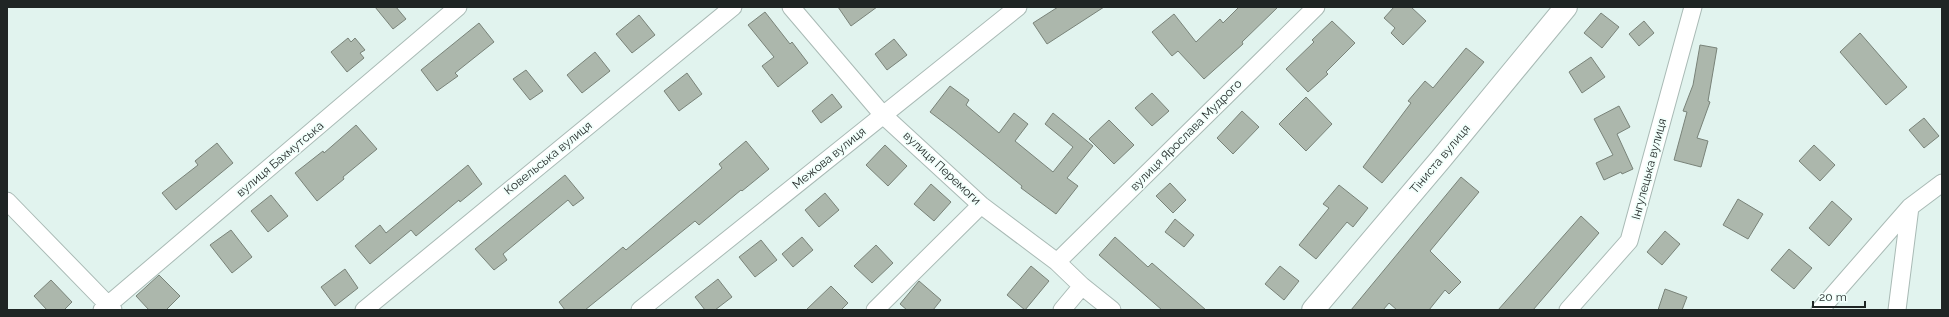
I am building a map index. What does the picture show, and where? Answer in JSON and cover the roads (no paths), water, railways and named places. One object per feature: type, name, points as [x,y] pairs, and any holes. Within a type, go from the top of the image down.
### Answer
[{"type":"street","name":"вулиця Бахмутська","points":[[108,308],[458,7]]},
{"type":"street","name":"Ковельська вулиця","points":[[364,310],[733,7]]},
{"type":"street","name":"вулиця Перемоги","points":[[791,7],[884,114],[981,204],[1057,262],[1082,286],[1112,310]]},
{"type":"street","name":"Межова вулиця","points":[[640,310],[1018,7]]},
{"type":"street","name":"вулиця Ярослава Мудрого","points":[[1057,262],[1316,7]]},
{"type":"street","name":"Тіниста вулиця","points":[[1313,310],[1440,160],[1566,7]]},
{"type":"street","name":"Інгулецька вулиця","points":[[1568,310],[1630,241],[1692,7]]},
{"type":"street","points":[[1820,310],[1910,207],[1942,183]]},
{"type":"street","points":[[7,201],[108,308]]},
{"type":"street","points":[[875,310],[981,204]]},
{"type":"street","points":[[1897,310],[1910,207]]},
{"type":"street","points":[[1062,310],[1082,286]]}]
